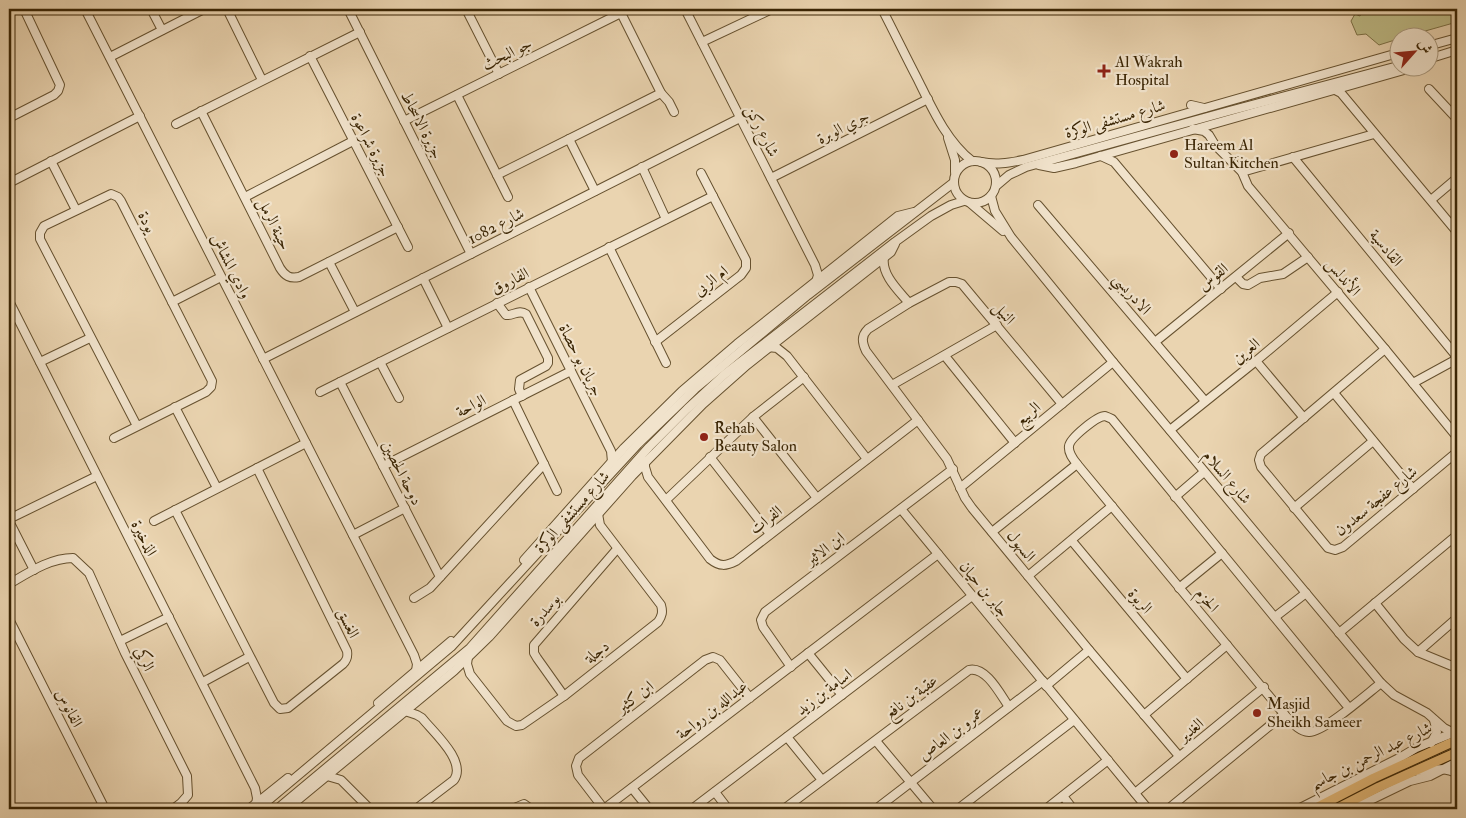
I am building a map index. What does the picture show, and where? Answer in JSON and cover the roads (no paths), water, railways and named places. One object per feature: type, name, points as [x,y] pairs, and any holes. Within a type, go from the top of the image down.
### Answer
[{"type":"main road","name":"شارع عبد الرحمن بن جاسم","points":[[1314,809],[1374,778],[1457,740]]},
{"type":"main road","name":"شارع عبد الرحمن بن جاسم","points":[[1336,809],[1457,752]]},
{"type":"street","points":[[9,118],[54,95],[58,91],[60,84],[24,9]]},
{"type":"street","name":"وادي المشاش","points":[[85,9],[414,655],[417,670]]},
{"type":"street","points":[[151,9],[162,30]]},
{"type":"street","points":[[110,57],[204,9]]},
{"type":"street","points":[[227,9],[262,80]]},
{"type":"street","name":"جزيرة الاسحاط","points":[[348,9],[471,254]]},
{"type":"street","points":[[466,9],[498,74]]},
{"type":"street","name":"شارع ركن","points":[[685,9],[815,265],[818,272],[817,280]]},
{"type":"street","points":[[702,42],[772,9]]},
{"type":"street","points":[[882,9],[944,129],[955,160],[956,172],[953,183],[956,193],[967,202],[981,202],[991,196],[996,186],[994,174],[987,164],[972,161],[965,163],[956,172]]},
{"type":"street","points":[[620,11],[661,94],[669,102],[674,112]]},
{"type":"street","name":"جو البحث","points":[[404,121],[620,11]]},
{"type":"street","points":[[176,124],[360,32]]},
{"type":"street","points":[[1438,43],[1457,38]]},
{"type":"street","points":[[1438,56],[1457,50]]},
{"type":"street","name":"جزيرة شراعوة","points":[[310,56],[408,247]]},
{"type":"street","name":"شارع مستشفى الوكرة","points":[[982,162],[994,164],[1010,163],[1388,57]]},
{"type":"street","points":[[1325,75],[1338,65]]},
{"type":"street","name":"شارع مستشفى الوكرة","points":[[996,186],[1010,176],[1037,164],[1388,69]]},
{"type":"street","name":"شارع مستشفى الوكرة","points":[[1037,164],[1054,168],[1388,75]]},
{"type":"street","points":[[1350,104],[1348,94],[1353,85]]},
{"type":"street","points":[[1324,86],[1341,93],[1457,232]]},
{"type":"street","points":[[1429,89],[1454,110],[1457,119]]},
{"type":"street","points":[[497,175],[661,94]]},
{"type":"street","points":[[457,95],[508,197]]},
{"type":"street","name":"جري الوبرة","points":[[771,178],[928,99]]},
{"type":"street","points":[[1191,105],[1206,108]]},
{"type":"street","points":[[200,111],[245,197]]},
{"type":"street","points":[[1193,129],[1209,135],[1214,122],[1229,111]]},
{"type":"street","points":[[9,183],[140,116]]},
{"type":"street","name":"شارع 1082","points":[[263,359],[740,118]]},
{"type":"street","points":[[944,129],[972,161]]},
{"type":"street","points":[[1242,172],[1374,134]]},
{"type":"street","name":"الأندلس","points":[[1209,135],[1215,145],[1242,172],[1248,186],[1386,349],[1457,437]]},
{"type":"street","points":[[569,139],[595,191]]},
{"type":"street","name":"حينة الرمل","points":[[354,141],[245,197],[285,275],[292,278],[299,277],[398,227]]},
{"type":"street","points":[[1118,167],[1120,153],[1125,148]]},
{"type":"street","points":[[1101,156],[1114,162],[1221,289]]},
{"type":"street","name":"القادسية","points":[[1293,157],[1457,358]]},
{"type":"street","points":[[51,161],[76,210]]},
{"type":"street","points":[[642,168],[666,219]]},
{"type":"street","name":"ام الربى","points":[[655,342],[741,275],[746,268],[746,260],[701,173]]},
{"type":"street","points":[[1431,200],[1457,178]]},
{"type":"street","name":"شارع مستشفى الوكرة","points":[[249,809],[256,807],[441,656],[638,444],[702,383],[808,295],[953,183]]},
{"type":"street","name":"يودة","points":[[114,438],[206,392],[211,387],[212,381],[118,196],[111,194],[105,195],[44,226],[41,230],[40,238],[137,426]]},
{"type":"street","name":"الفاروق","points":[[320,392],[713,196]]},
{"type":"street","name":"شارع السلام","points":[[991,196],[996,211],[1012,237],[1204,472],[1381,683],[1394,695],[1426,713],[1444,728],[1450,731],[1457,731]]},
{"type":"street","name":"شارع مستشفى الوكرة","points":[[277,809],[470,648],[649,447],[706,391],[895,242],[950,205],[967,202]]},
{"type":"street","name":"شارع السلام","points":[[967,202],[1012,237]]},
{"type":"street","name":"الادريسي","points":[[1038,205],[1205,401]]},
{"type":"street","name":"شارع مستشفى الوكرة","points":[[256,807],[270,792],[311,760],[456,637],[624,448],[675,397],[898,216],[916,211]]},
{"type":"street","name":"القوس","points":[[1155,342],[1289,233]]},
{"type":"street","name":"شارع مستشفى الوكرة","points":[[287,809],[294,806],[340,765],[454,671],[489,637],[645,462],[703,404],[771,347],[884,258],[891,252],[895,242]]},
{"type":"street","points":[[609,248],[666,363]]},
{"type":"street","points":[[1236,276],[1243,284],[1248,285],[1260,278],[1287,272],[1308,257]]},
{"type":"street","points":[[884,258],[883,266],[886,273],[909,303]]},
{"type":"street","points":[[330,262],[355,312]]},
{"type":"street","points":[[815,265],[822,269],[830,270]]},
{"type":"street","points":[[870,269],[878,269],[886,273]]},
{"type":"street","points":[[172,302],[221,277]]},
{"type":"street","points":[[423,278],[448,328]]},
{"type":"street","name":"شارع مستشفى الوكرة","points":[[808,295],[817,280]]},
{"type":"street","name":"النيل","points":[[862,339],[868,329],[909,303],[949,282],[956,282],[962,284],[1062,404]]},
{"type":"street","name":"جريان بو حصاة","points":[[529,287],[609,446],[613,456],[612,462]]},
{"type":"street","name":"العرين","points":[[1170,430],[1338,292]]},
{"type":"street","name":"الذخيرة","points":[[9,301],[255,788],[256,807]]},
{"type":"street","points":[[497,303],[506,315],[519,312],[526,314],[548,358],[546,366],[520,380],[519,389],[522,396]]},
{"type":"street","points":[[892,385],[997,325]]},
{"type":"street","points":[[40,362],[90,338]]},
{"type":"street","points":[[783,338],[787,356]]},
{"type":"street","name":"السهول","points":[[862,339],[866,351],[947,459],[965,498],[1089,650],[1180,756]]},
{"type":"street","points":[[759,348],[777,348],[787,356],[867,459]]},
{"type":"street","name":"شارع عفجة سعدون","points":[[1386,349],[1261,454],[1259,460],[1261,467],[1328,548],[1335,550],[1343,547],[1457,452]]},
{"type":"street","points":[[945,356],[1015,443]]},
{"type":"street","points":[[1413,383],[1457,358]]},
{"type":"street","points":[[1256,361],[1304,418]]},
{"type":"street","points":[[380,362],[399,398]]},
{"type":"street","name":"الربيع","points":[[960,488],[1113,362]]},
{"type":"street","name":"الواحة","points":[[383,466],[571,371]]},
{"type":"street","points":[[666,500],[753,418],[804,377]]},
{"type":"street","name":"دوحة الحصين","points":[[340,382],[440,577]]},
{"type":"street","points":[[1334,393],[1413,489]]},
{"type":"street","points":[[512,400],[557,492]]},
{"type":"street","points":[[175,407],[217,488]]},
{"type":"street","name":"الحزم","points":[[1175,497],[1112,419],[1104,416],[1097,418],[1073,438],[1069,446],[1070,455],[1179,588],[1264,687],[1284,714],[1299,729],[1311,732],[1319,731],[1381,683]]},
{"type":"street","points":[[753,418],[817,498]]},
{"type":"street","name":"الفرات","points":[[649,447],[645,462],[648,477],[710,559],[722,566],[736,561],[918,420]]},
{"type":"street","points":[[1294,508],[1373,441]]},
{"type":"street","points":[[154,521],[306,443]]},
{"type":"street","points":[[609,446],[619,450],[638,444]]},
{"type":"street","points":[[710,457],[770,534]]},
{"type":"street","points":[[414,598],[430,588],[544,464]]},
{"type":"street","points":[[992,532],[1077,464]]},
{"type":"street","name":"الغسق","points":[[175,510],[274,703],[283,710],[293,706],[345,662],[348,656],[257,468]]},
{"type":"street","name":"ابن الاثير","points":[[791,667],[763,627],[761,620],[765,612],[953,469]]},
{"type":"street","points":[[1204,472],[1175,497],[1349,708]]},
{"type":"street","points":[[632,476],[638,474],[648,477]]},
{"type":"street","points":[[34,570],[9,520],[97,476]]},
{"type":"street","points":[[1028,576],[1112,506]]},
{"type":"street","points":[[353,535],[405,508]]},
{"type":"street","name":"جابر بن حيان","points":[[901,509],[1148,809]]},
{"type":"street","name":"دجلة","points":[[470,648],[467,658],[470,674],[507,721],[516,726],[527,723],[564,696],[658,622],[663,612],[658,599],[602,529],[598,520],[598,514]]},
{"type":"street","points":[[586,528],[602,529]]},
{"type":"street","points":[[1339,633],[1457,535]]},
{"type":"street","name":"الربوة","points":[[1072,541],[1187,679]]},
{"type":"street","name":"بوسدرة","points":[[564,696],[534,653],[534,645],[617,549]]},
{"type":"street","points":[[1179,588],[1222,553]]},
{"type":"street","name":"عبدالله بن رواحة","points":[[604,809],[938,554]]},
{"type":"street","name":"الركي","points":[[9,584],[34,570],[64,558],[73,558],[80,563],[88,574],[187,776],[188,795],[173,809]]},
{"type":"street","points":[[1275,617],[1306,592]]},
{"type":"street","name":"اسامة بن زيد","points":[[692,809],[972,596]]},
{"type":"street","points":[[1375,604],[1404,639],[1418,652],[1457,668]]},
{"type":"street","points":[[120,640],[169,617]]},
{"type":"street","points":[[1418,652],[1457,618]]},
{"type":"street","name":"الفانوس","points":[[9,620],[105,809]]},
{"type":"street","points":[[1144,715],[1228,645]]},
{"type":"street","points":[[1044,683],[1089,650]]},
{"type":"street","points":[[808,653],[842,695]]},
{"type":"street","points":[[414,655],[423,660],[441,656]]},
{"type":"street","points":[[203,682],[249,657]]},
{"type":"street","name":"ابن كثير","points":[[604,809],[578,775],[576,766],[579,758],[705,660],[713,658],[720,660],[750,698]]},
{"type":"street","name":"عقبة بن نافع","points":[[784,809],[969,670],[975,669],[984,672],[1009,707]]},
{"type":"street","points":[[409,683],[417,670]]},
{"type":"street","points":[[439,674],[454,671],[470,674]]},
{"type":"street","name":"عمرو بن العاص","points":[[876,809],[1009,707],[1044,683]]},
{"type":"street","name":"الغدير","points":[[1135,793],[1264,687]]},
{"type":"street","points":[[420,698],[419,705],[422,718]]},
{"type":"street","points":[[405,711],[422,718],[457,763],[458,773],[454,780],[416,809]]},
{"type":"street","points":[[1168,809],[1284,714]]},
{"type":"street","points":[[958,809],[1074,720]]},
{"type":"street","points":[[1413,761],[1421,750],[1430,743],[1437,732],[1434,720]]},
{"type":"street","name":"شارع عبد الرحمن بن جاسم","points":[[1298,809],[1416,748],[1457,731]]},
{"type":"street","points":[[787,737],[822,780]]},
{"type":"street","points":[[876,741],[933,809]]},
{"type":"street","points":[[1046,809],[1108,760]]},
{"type":"street","points":[[1352,809],[1410,781],[1430,776],[1457,762]]},
{"type":"street","points":[[340,765],[343,782]]},
{"type":"street","points":[[1415,771],[1443,769],[1457,774]]},
{"type":"street","points":[[327,776],[336,777],[343,782],[370,809]]},
{"type":"street","points":[[255,788],[265,793],[270,792]]},
{"type":"street","points":[[632,788],[649,809]]},
{"type":"street","points":[[294,806],[301,790]]},
{"type":"street","points":[[715,792],[728,809]]},
{"type":"street","points":[[1063,796],[1073,809]]},
{"type":"street","points":[[512,809],[524,804],[531,809]]},
{"type":"place","name":"Al Wakrah Hospital","points":[[1104,71]]},
{"type":"place","name":"Hareem Al Sultan Kitchen","points":[[1174,154]]},
{"type":"place","name":"Rehab Beauty Salon","points":[[704,437]]},
{"type":"place","name":"Masjid Sheikh Sameer","points":[[1257,713]]}]
